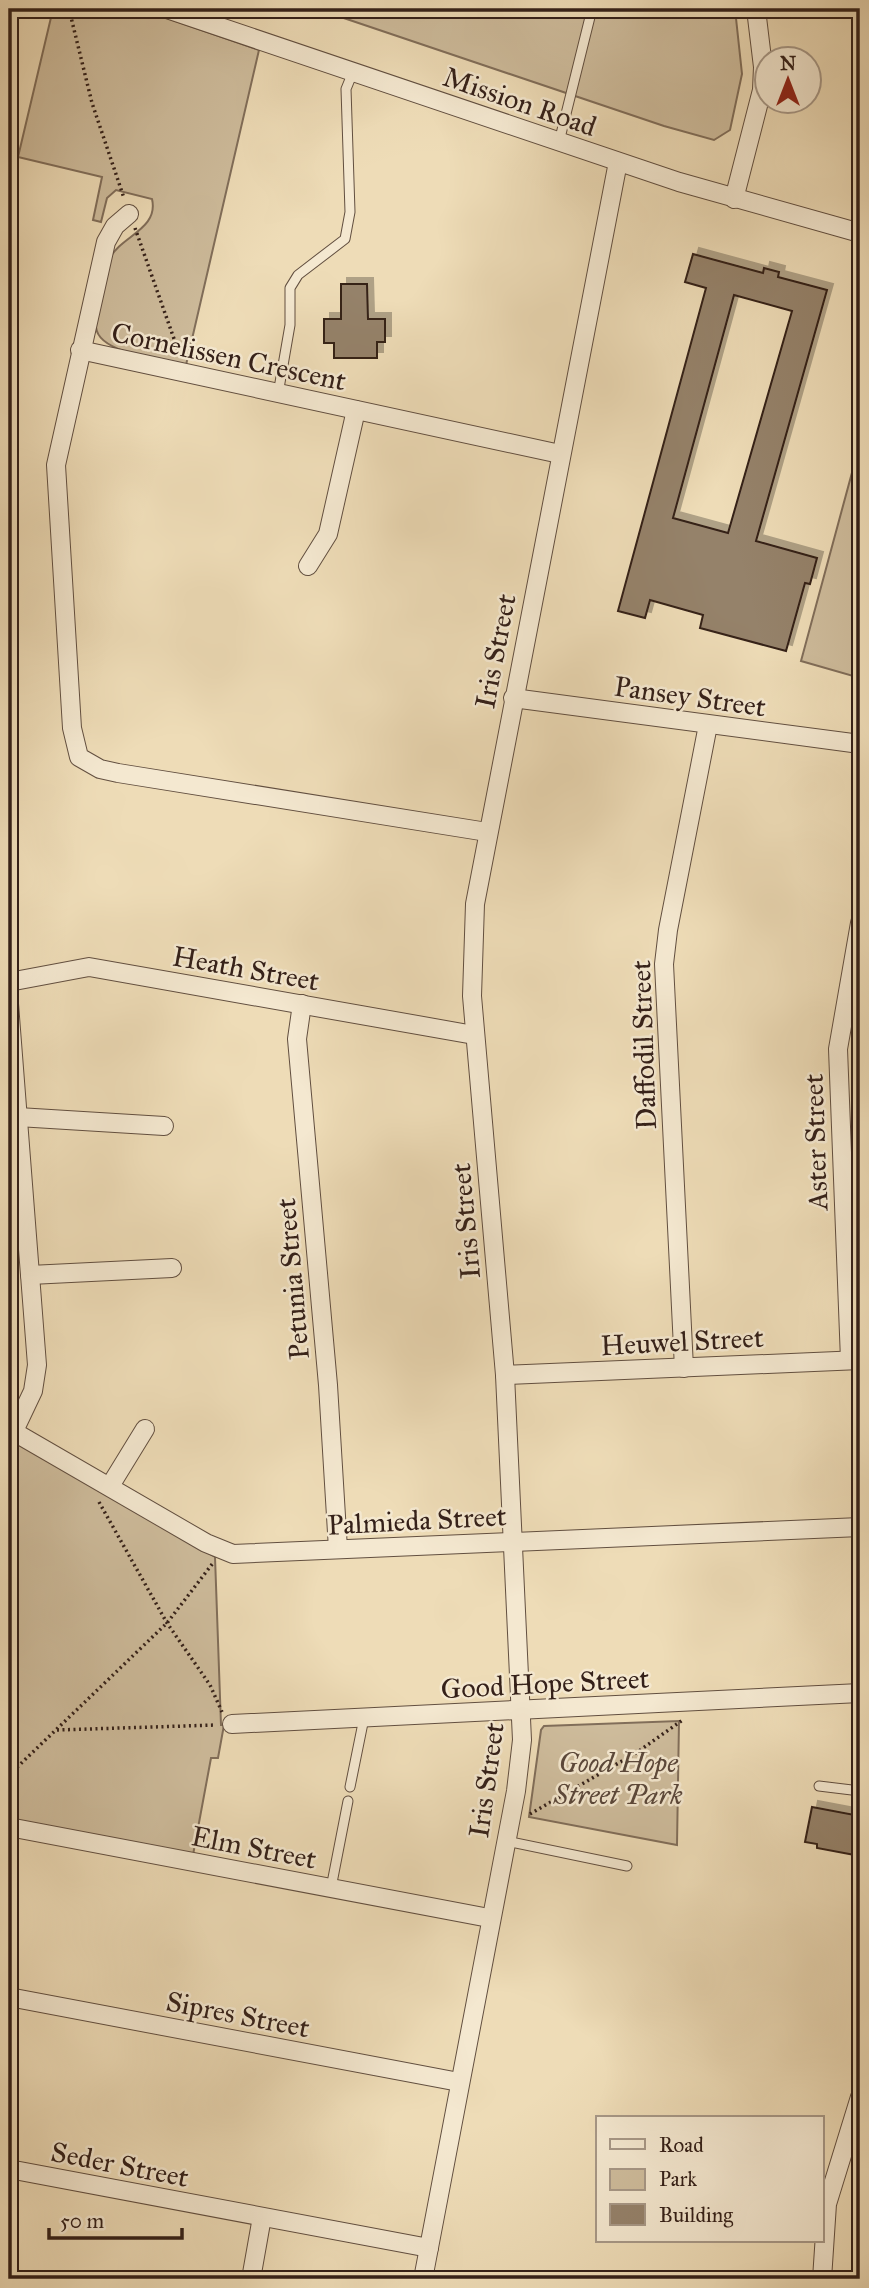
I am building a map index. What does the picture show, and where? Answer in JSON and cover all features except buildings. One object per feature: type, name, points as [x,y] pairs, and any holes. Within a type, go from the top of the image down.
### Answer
[{"type":"street","name":"Mission Road","points":[[167,9],[618,162],[734,199],[860,233]]},
{"type":"street","points":[[734,199],[762,90],[763,67],[756,9]]},
{"type":"street","name":"Iris Street","points":[[423,2279],[489,1918],[516,1791],[521,1710],[506,1375],[474,1035],[473,931],[487,832],[618,162]]},
{"type":"street","points":[[80,350],[106,243],[115,226],[129,214]]},
{"type":"street","name":"Cornelissen Crescent","points":[[487,832],[117,774],[100,769],[79,757],[72,727],[56,466],[80,350],[560,454]]},
{"type":"street","points":[[308,566],[328,534],[356,410]]},
{"type":"street","name":"Pansey Street","points":[[513,698],[860,744]]},
{"type":"street","name":"Daffodil Street","points":[[684,1368],[664,964],[668,930],[708,725]]},
{"type":"street","name":"Aster Street","points":[[855,1360],[838,1049],[860,923]]},
{"type":"street","name":"Heath Street","points":[[9,982],[89,967],[474,1035]]},
{"type":"street","points":[[9,1004],[36,1373],[33,1391],[11,1430]]},
{"type":"street","name":"Petunia Street","points":[[302,1004],[297,1039],[328,1385],[338,1549]]},
{"type":"street","points":[[18,1117],[164,1126]]},
{"type":"street","points":[[30,1275],[172,1268]]},
{"type":"street","name":"Heuwel Street","points":[[506,1375],[855,1360]]},
{"type":"street","points":[[110,1486],[145,1429]]},
{"type":"street","name":"Palmieda Street","points":[[11,1430],[220,1550],[245,1554],[860,1527]]},
{"type":"street","name":"Good Hope Street","points":[[232,1724],[860,1693]]},
{"type":"street","name":"Elm Street","points":[[9,1828],[489,1918]]},
{"type":"street","name":"Sipres Street","points":[[9,1997],[458,2082]]},
{"type":"street","points":[[822,2279],[827,2204],[860,2096]]},
{"type":"street","name":"Seder Street","points":[[9,2169],[429,2248]]},
{"type":"street","points":[[251,2279],[262,2217]]},
{"type":"lane","points":[[559,142],[592,9]]},
{"type":"lane","points":[[278,394],[290,325],[290,288],[298,275],[345,239],[349,212],[346,89],[353,72]]},
{"type":"lane","points":[[350,1787],[364,1718]]},
{"type":"lane","points":[[819,1786],[860,1791]]},
{"type":"lane","points":[[331,1888],[348,1801]]},
{"type":"lane","points":[[504,1841],[627,1866]]},
{"type":"path","points":[[69,9],[92,103],[176,344],[181,372]]},
{"type":"path","points":[[86,1472],[103,1510],[167,1623],[210,1685],[217,1706],[232,1724]]},
{"type":"path","points":[[9,1775],[167,1623],[208,1573],[220,1550]]},
{"type":"path","points":[[525,1816],[636,1753],[689,1713]]},
{"type":"path","points":[[57,1730],[232,1724]]},
{"type":"green space","points":[[53,9],[141,9],[259,50],[186,365],[120,350],[108,344],[96,327],[99,301],[110,258],[115,250],[150,218],[152,199],[116,190],[107,198],[101,222],[93,220],[102,177],[18,157]]},
{"type":"green space","points":[[317,9],[735,9],[742,74],[730,130],[714,140],[664,126]]},
{"type":"green space","points":[[860,443],[860,678],[801,661]]},
{"type":"green space","points":[[9,1438],[215,1557],[221,1725],[224,1725],[218,1758],[211,1758],[193,1855],[9,1821]]},
{"type":"green space","name":"Good Hope Street Park","points":[[679,1721],[677,1845],[529,1817],[541,1730],[544,1726]]}]
